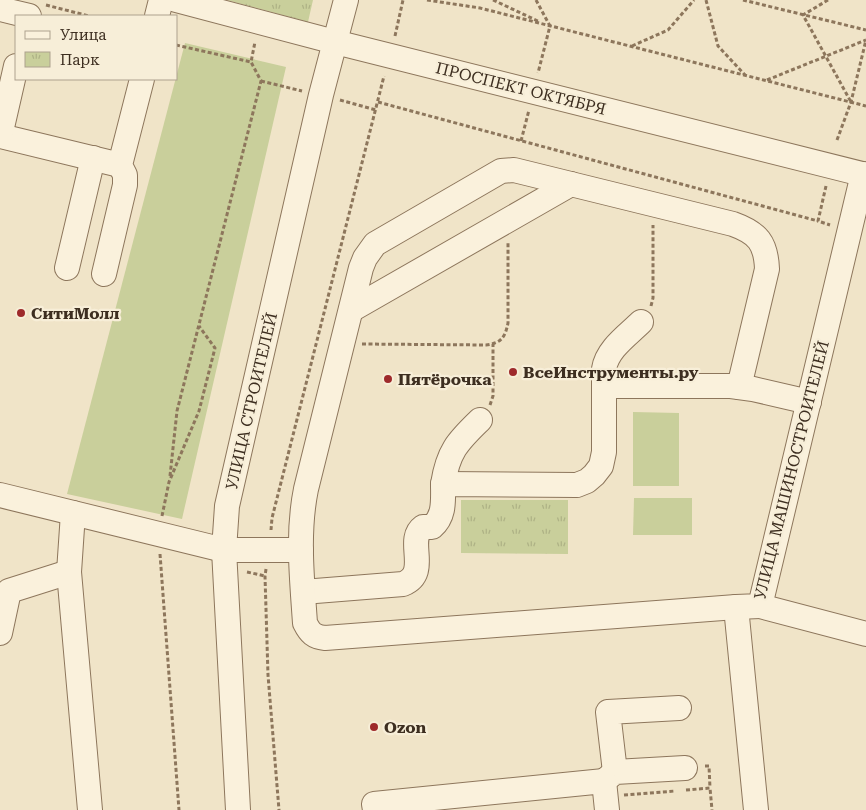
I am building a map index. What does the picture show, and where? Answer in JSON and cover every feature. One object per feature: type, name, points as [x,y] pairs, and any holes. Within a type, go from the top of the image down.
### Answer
[{"type":"street","points":[[157,15],[162,0]]},
{"type":"street","name":"ПРОСПЕКТ ОКТЯБРЯ","points":[[176,0],[390,56],[864,174]]},
{"type":"street","name":"УЛИЦА СТРОИТЕЛЕЙ","points":[[238,810],[224,550],[227,506],[319,105],[346,0]]},
{"type":"street","points":[[0,9],[32,13]]},
{"type":"street","points":[[15,70],[0,136],[120,165]]},
{"type":"street","points":[[104,274],[125,184],[125,175],[120,165],[142,80]]},
{"type":"street","points":[[67,268],[92,158]]},
{"type":"street","points":[[736,606],[319,638],[309,631],[305,624],[301,550],[306,489],[363,262],[367,254],[375,244],[501,171],[514,170],[733,224],[747,229],[756,236],[767,257],[767,270],[739,386]]},
{"type":"street","name":"УЛИЦА МАШИНОСТРОИТЕЛЕЙ","points":[[756,810],[736,606],[760,606],[864,174]]},
{"type":"street","points":[[351,310],[571,184]]},
{"type":"street","points":[[443,484],[577,485],[587,481],[601,466],[604,452],[604,369],[609,356],[620,342],[642,322]]},
{"type":"street","points":[[604,386],[739,386],[809,402]]},
{"type":"street","points":[[303,592],[410,582],[416,574],[418,533],[423,527],[432,527],[442,514],[443,484],[446,467],[454,448],[461,438],[480,420]]},
{"type":"street","points":[[0,495],[224,550],[301,550]]},
{"type":"street","points":[[73,513],[69,572],[90,810]]},
{"type":"street","points":[[0,633],[9,591],[69,572]]},
{"type":"street","points":[[760,606],[866,634]]},
{"type":"street","points":[[608,790],[608,712],[679,708]]},
{"type":"street","points":[[375,810],[374,804],[608,790],[685,768]]},
{"type":"path","points":[[390,56],[403,0]]},
{"type":"path","points":[[427,0],[480,8],[866,106]]},
{"type":"path","points":[[493,0],[550,26]]},
{"type":"path","points":[[536,0],[550,26]]},
{"type":"path","points":[[630,46],[668,30],[694,0]]},
{"type":"path","points":[[706,0],[718,46],[745,75]]},
{"type":"path","points":[[744,0],[866,30]]},
{"type":"path","points":[[803,15],[828,0]]},
{"type":"path","points":[[32,13],[70,15]]},
{"type":"path","points":[[803,15],[851,102]]},
{"type":"path","points":[[179,810],[158,534],[169,482],[177,411],[261,81],[251,62],[256,36]]},
{"type":"path","points":[[766,80],[866,40]]},
{"type":"path","points":[[837,140],[851,102],[866,40]]},
{"type":"path","points":[[178,45],[251,62]]},
{"type":"path","points":[[378,102],[836,226]]},
{"type":"path","points":[[818,221],[826,186]]},
{"type":"path","points":[[642,322],[652,305],[653,298],[654,204]]},
{"type":"path","points":[[342,344],[486,345],[493,344],[503,337],[508,323],[508,220]]},
{"type":"path","points":[[169,482],[199,411],[215,348],[199,326]]},
{"type":"path","points":[[480,420],[491,403],[493,396],[493,344]]},
{"type":"path","points":[[608,790],[710,788],[712,810]]},
{"type":"green space","points":[[227,0],[313,0],[308,22]]},
{"type":"green space","points":[[185,43],[286,67],[182,519],[67,494],[175,80],[178,80],[178,70]]},
{"type":"green space","points":[[633,412],[679,413],[679,486],[633,486]]},
{"type":"green space","points":[[634,498],[692,498],[692,535],[633,535]]},
{"type":"green space","points":[[461,500],[568,500],[568,554],[461,553]]},
{"type":"place","name":"СитиМолл","points":[[21,313]]},
{"type":"place","name":"ВсеИнструменты.ру","points":[[513,372]]},
{"type":"place","name":"Пятёрочка","points":[[388,379]]},
{"type":"place","name":"Ozon","points":[[374,727]]}]
